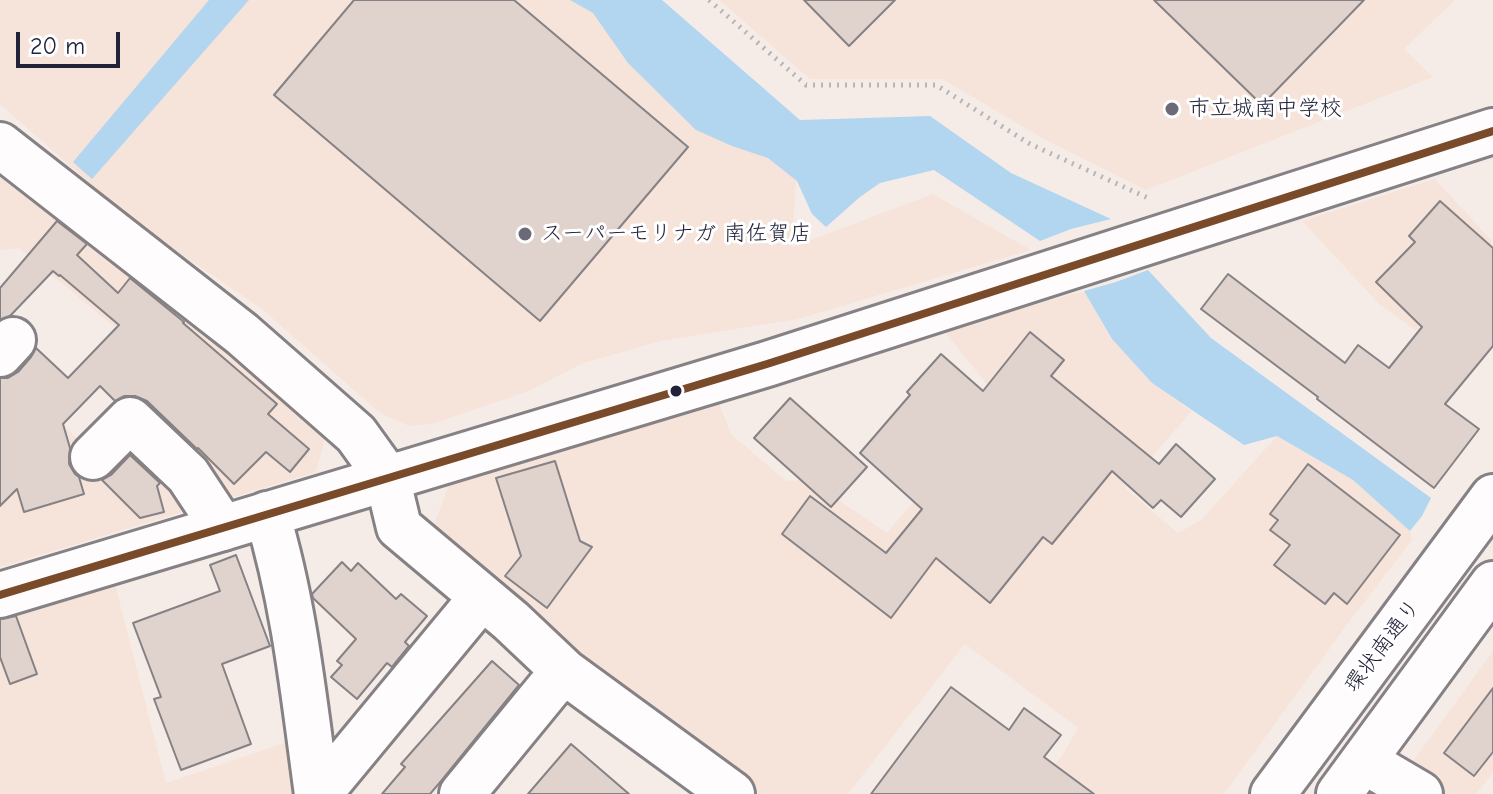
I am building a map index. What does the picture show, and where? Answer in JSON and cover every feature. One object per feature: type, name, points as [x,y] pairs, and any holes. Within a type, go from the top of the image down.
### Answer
[{"type":"main road","points":[[0,595],[767,364],[1493,131]]},
{"type":"main road","points":[[0,145],[242,334],[356,434],[387,477],[399,527],[511,621],[565,672],[732,794]]},
{"type":"main road","points":[[93,457],[130,420],[188,475],[223,528]]},
{"type":"main road","name":"環状南通り","points":[[1273,794],[1493,497]]},
{"type":"main road","points":[[267,514],[293,623],[318,794]]},
{"type":"main road","points":[[1420,794],[1352,777],[1493,584]]},
{"type":"main road","points":[[318,794],[482,597]]},
{"type":"main road","points":[[462,794],[565,672]]},
{"type":"path","points":[[709,0],[806,85],[936,85],[1030,144],[1148,198],[1156,196]]},
{"type":"shaded area","points":[[0,0],[610,0],[798,149],[792,247],[933,194],[1031,250],[798,319],[661,341],[581,364],[529,391],[432,424],[409,426],[380,413],[262,309],[130,219],[0,104]]},
{"type":"shaded area","name":"市立城南中学校","points":[[719,0],[1455,0],[1404,49],[1433,77],[1146,190],[1044,139],[942,79],[810,79]]},
{"type":"shaded area","points":[[0,159],[328,428],[316,472],[0,567],[0,447],[41,404],[85,446],[164,368],[19,248],[0,250]]},
{"type":"shaded area","points":[[1435,179],[1492,241],[1416,331],[1380,305],[1302,221]]},
{"type":"shaded area","points":[[1084,291],[1112,339],[1152,383],[1192,411],[1125,488],[1178,533],[1201,520],[1277,436],[1353,480],[1410,531],[1412,540],[1224,794],[1033,794],[1078,728],[965,644],[848,794],[759,794],[579,663],[431,533],[451,479],[717,398],[731,434],[786,481],[808,479],[887,533],[1000,400],[943,330]]},
{"type":"shaded area","points":[[114,580],[166,783],[302,737],[310,794],[0,794],[0,614]]},
{"type":"shaded area","points":[[1493,651],[1493,773],[1476,794],[1434,794],[1403,775]]},
{"type":"water","points":[[209,0],[249,0],[92,179],[73,162]]},
{"type":"water","points":[[570,0],[662,0],[800,120],[930,116],[1011,173],[1111,219],[1040,241],[934,170],[880,183],[826,227],[812,214],[797,181],[768,158],[696,130],[628,63],[593,13]]},
{"type":"water","points":[[1148,270],[1211,338],[1431,498],[1410,531],[1353,480],[1277,436],[1244,445],[1152,383],[1112,339],[1084,291]]},
{"type":"building","name":"スーパーモリナガ 南佐賀店","points":[[354,0],[514,0],[688,147],[540,321],[274,95]]},
{"type":"building","points":[[804,0],[895,0],[849,46]]},
{"type":"building","points":[[1154,0],[1364,0],[1262,105]]},
{"type":"building","points":[[1440,201],[1493,248],[1493,346],[1445,404],[1479,429],[1434,488],[1201,309],[1228,274],[1345,363],[1358,345],[1389,368],[1422,327],[1376,282],[1415,242],[1409,236]]},
{"type":"building","points":[[57,221],[87,244],[77,255],[118,293],[130,278],[277,404],[268,414],[309,449],[290,472],[266,452],[234,484],[147,401],[124,396],[115,401],[100,386],[63,424],[70,448],[69,464],[79,477],[84,494],[24,512],[17,489],[0,506],[0,378],[8,378],[18,372],[36,348],[68,378],[119,325],[53,271],[10,316],[0,320],[0,288]]},
{"type":"building","points":[[1030,332],[1064,360],[1051,376],[1159,464],[1176,444],[1215,479],[1181,517],[1161,500],[1153,508],[1112,471],[1052,544],[1043,537],[990,603],[936,558],[891,618],[782,534],[810,496],[886,553],[922,509],[860,453],[941,354],[983,391]]},
{"type":"building","points":[[790,398],[867,467],[831,507],[754,438]]},
{"type":"building","points":[[130,455],[160,483],[157,486],[164,512],[140,518],[102,480]]},
{"type":"building","points":[[555,461],[580,541],[592,547],[547,608],[505,576],[521,556],[496,478]]},
{"type":"building","points":[[1308,464],[1400,535],[1347,604],[1334,593],[1325,604],[1274,565],[1290,545],[1270,530],[1278,520],[1270,514]]},
{"type":"building","points":[[236,555],[270,646],[222,664],[251,744],[181,770],[154,699],[161,697],[133,623],[220,591],[210,565]]},
{"type":"building","points":[[342,562],[351,571],[358,563],[396,599],[401,594],[427,616],[405,642],[409,646],[392,667],[387,663],[357,699],[331,677],[342,665],[337,661],[356,639],[312,594]]},
{"type":"building","points":[[16,616],[37,674],[10,684],[0,657],[0,619]]},
{"type":"building","points":[[492,661],[519,685],[442,780],[430,794],[382,794],[405,767],[401,764]]},
{"type":"building","points":[[951,687],[1009,730],[1024,708],[1061,735],[1044,757],[1094,794],[871,794]]},
{"type":"building","points":[[1493,688],[1493,752],[1474,776],[1444,753]]},
{"type":"building","points":[[571,744],[629,794],[528,794]]},
{"type":"transit line","points":[[0,595],[767,364],[1493,131]]},
{"type":"place","name":"市立城南中学校","points":[[1172,109]]},
{"type":"place","name":"スーパーモリナガ 南佐賀店","points":[[525,234]]}]
